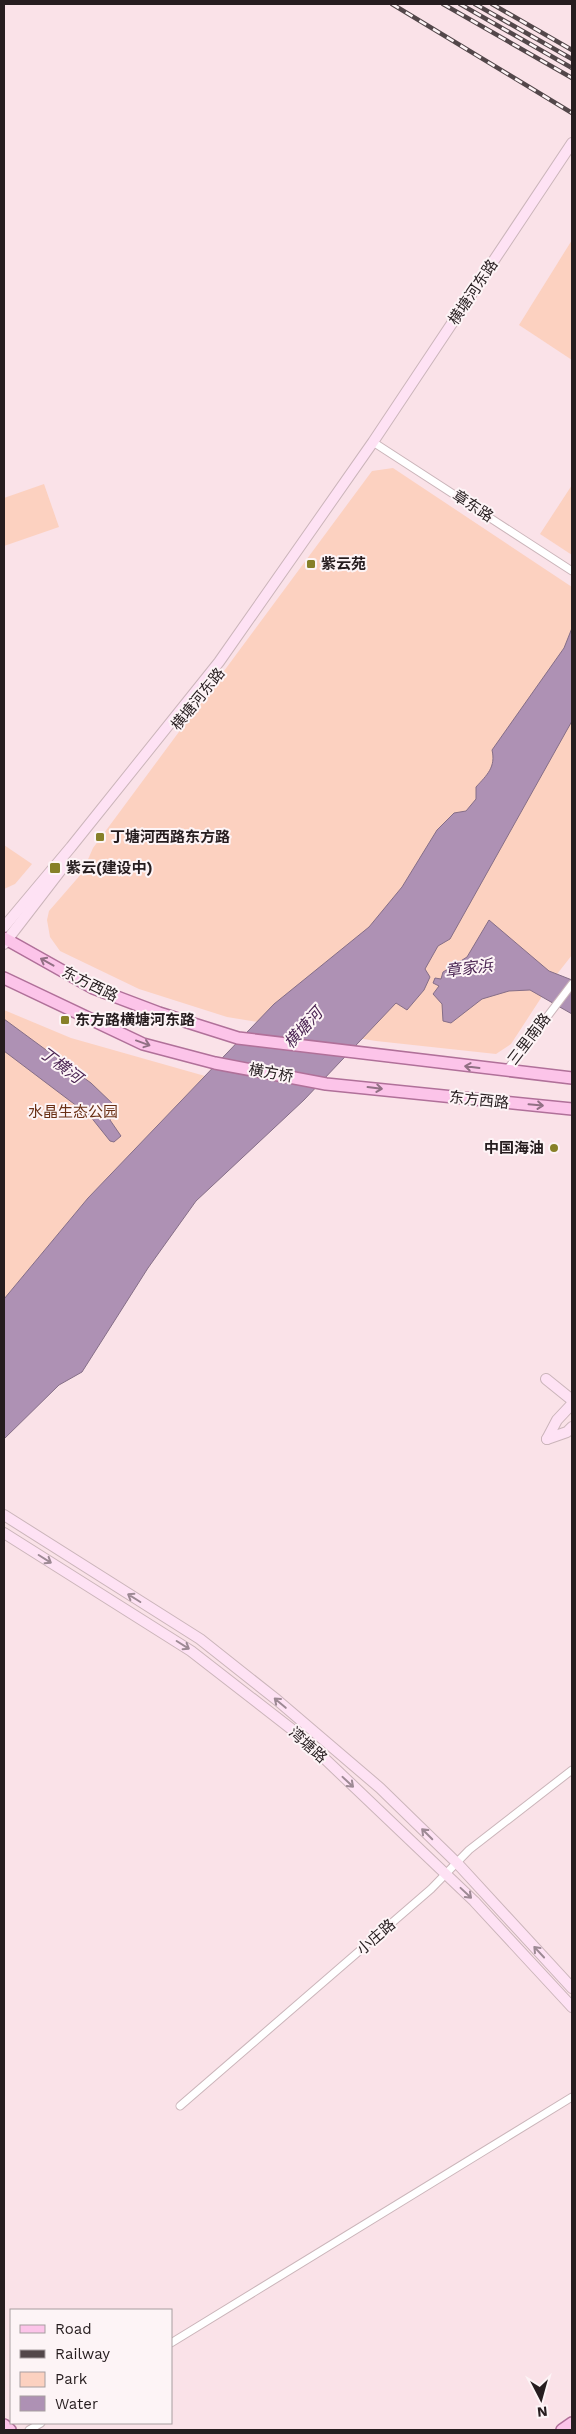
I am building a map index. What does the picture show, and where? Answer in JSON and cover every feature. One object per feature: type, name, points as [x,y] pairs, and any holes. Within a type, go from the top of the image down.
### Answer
[{"type":"main road","name":"东方西路","points":[[5,941],[93,988],[159,1013],[238,1038]]},
{"type":"main road","name":"东方西路","points":[[4,978],[142,1044],[215,1063]]},
{"type":"main road","name":"横方桥","points":[[238,1038],[355,1052]]},
{"type":"main road","name":"东方西路","points":[[355,1052],[572,1078]]},
{"type":"main road","name":"横方桥","points":[[215,1063],[326,1084]]},
{"type":"main road","name":"东方西路","points":[[326,1084],[572,1108]]},
{"type":"main road","points":[[562,2430],[572,2423]]},
{"type":"main road","points":[[4,2425],[10,2430]]},
{"type":"street","name":"横塘河东路","points":[[4,927],[220,662],[373,442],[572,143]]},
{"type":"street","name":"横塘河东路","points":[[5,941],[224,667],[363,466],[373,442]]},
{"type":"street","name":"章东路","points":[[373,442],[572,571]]},
{"type":"street","name":"三里南路","points":[[506,1071],[572,984]]},
{"type":"street","points":[[546,1379],[572,1400]]},
{"type":"street","points":[[572,1404],[557,1420],[547,1439],[566,1432],[572,1426]]},
{"type":"street","points":[[4,1516],[200,1639],[277,1700],[380,1788],[456,1863],[572,1988]]},
{"type":"street","name":"湾塘路","points":[[4,1533],[191,1651],[303,1738],[474,1901],[572,2007]]},
{"type":"street","name":"小庄路","points":[[180,2106],[446,1874],[469,1850],[572,1770]]},
{"type":"street","points":[[172,2342],[572,2097]]},
{"type":"green space","points":[[572,240],[572,360],[519,325]]},
{"type":"green space","points":[[393,468],[572,587],[572,955],[554,978],[511,1044],[496,1054],[376,1041],[227,1017],[139,989],[60,951],[50,937],[47,920],[49,911],[82,873],[93,848],[372,471]]},
{"type":"green space","points":[[44,484],[59,527],[4,546],[4,498]]},
{"type":"green space","points":[[572,485],[572,555],[540,534]]},
{"type":"green space","points":[[4,845],[32,864],[15,884],[4,889]]},
{"type":"green space","name":"水晶生态公园","points":[[4,1010],[71,1038],[205,1076],[88,1198],[4,1299]]},
{"type":"water","name":"横塘河","points":[[572,628],[572,721],[450,939],[438,946],[425,969],[430,977],[424,990],[407,1010],[396,1003],[304,1100],[196,1201],[148,1268],[82,1372],[59,1385],[4,1439],[4,1299],[88,1198],[274,1004],[369,927],[402,887],[437,830],[454,813],[466,811],[476,799],[476,787],[492,766],[492,750],[564,648]]},
{"type":"water","name":"章家浜","points":[[489,920],[549,971],[572,980],[572,1014],[530,990],[509,991],[482,999],[451,1023],[443,1021],[442,1004],[433,994],[439,986],[433,983],[435,978],[441,979],[443,972],[467,957]]},
{"type":"water","name":"丁横河","points":[[4,1019],[91,1083],[115,1106],[110,1120],[121,1136],[114,1142],[110,1141],[90,1116],[4,1051]]},
{"type":"railway","points":[[392,4],[572,113]]},
{"type":"railway","points":[[443,4],[572,78]]},
{"type":"railway","points":[[460,4],[572,68]]},
{"type":"railway","points":[[475,4],[572,59]]},
{"type":"railway","points":[[492,4],[572,50]]},
{"type":"place","name":"紫云苑","points":[[311,564]]},
{"type":"place","name":"丁塘河西路东方路","points":[[100,837]]},
{"type":"place","name":"紫云(建设中)","points":[[55,868]]},
{"type":"place","name":"东方路横塘河东路","points":[[65,1020]]},
{"type":"place","name":"中国海油","points":[[554,1148]]}]
